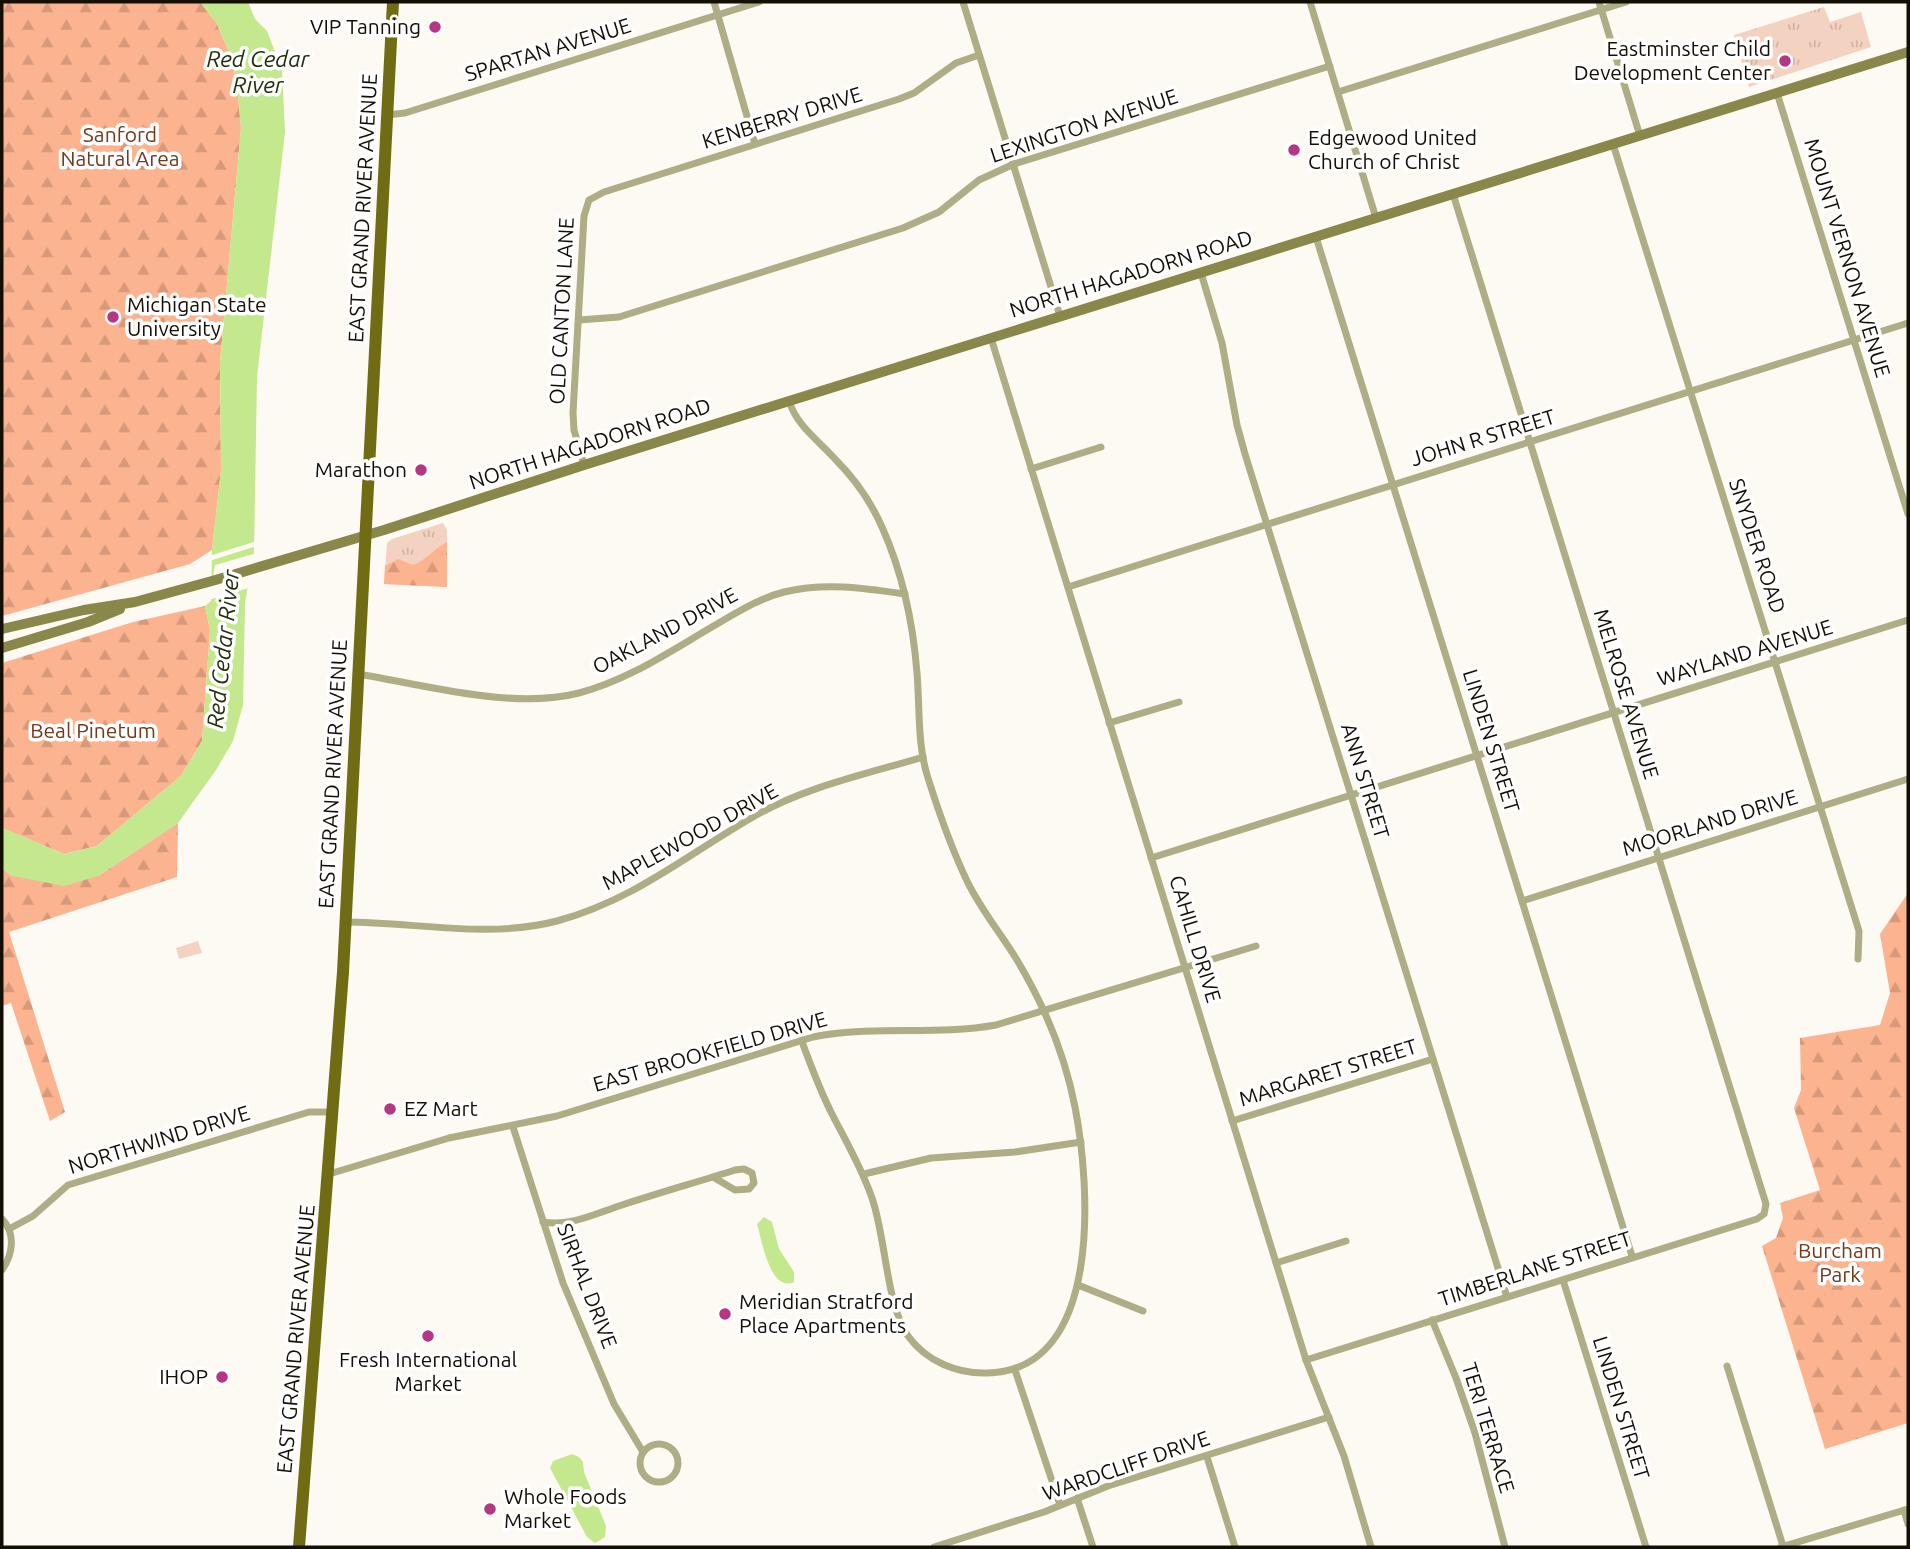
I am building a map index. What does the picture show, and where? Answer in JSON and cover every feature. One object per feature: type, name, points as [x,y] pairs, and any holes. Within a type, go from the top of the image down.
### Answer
[{"type":"main road","name":"EAST GRAND RIVER AVENUE","points":[[299,1547],[328,1174],[344,922],[393,2]]},
{"type":"street","points":[[714,2],[755,144]]},
{"type":"street","name":"SPARTAN AVENUE","points":[[387,115],[405,113],[759,2]]},
{"type":"street","points":[[962,2],[1060,316]]},
{"type":"street","points":[[1310,2],[1376,218]]},
{"type":"street","points":[[1338,92],[1600,6],[1626,2]]},
{"type":"street","points":[[1600,6],[1640,135]]},
{"type":"street","name":"NORTH HAGADORN ROAD","points":[[135,602],[365,536],[584,465],[1908,52]]},
{"type":"street","name":"KENBERRY DRIVE","points":[[589,200],[604,192],[907,96],[956,63],[979,55]]},
{"type":"street","name":"LEXINGTON AVENUE","points":[[579,320],[619,317],[903,228],[939,212],[979,180],[1014,164],[1330,66]]},
{"type":"street","name":"MOUNT VERNON AVENUE","points":[[1777,93],[1908,514]]},
{"type":"street","name":"SNYDER ROAD","points":[[1613,144],[1859,931],[1858,959]]},
{"type":"street","name":"MELROSE AVENUE","points":[[1453,194],[1766,1204]]},
{"type":"street","name":"OLD CANTON LANE","points":[[584,465],[574,430],[573,413],[584,216],[589,200]]},
{"type":"street","name":"LINDEN STREET","points":[[1316,237],[1632,1256]]},
{"type":"street","name":"ANN STREET","points":[[1201,273],[1222,343],[1237,425],[1507,1297]]},
{"type":"street","name":"JOHN R STREET","points":[[1068,587],[1908,323]]},
{"type":"street","name":"CAHILL DRIVE","points":[[991,338],[1306,1360],[1329,1417],[1371,1547]]},
{"type":"street","points":[[789,401],[793,414],[802,427],[837,460],[864,493],[883,530],[905,594],[914,634],[923,757],[943,820],[969,885],[1017,960],[1044,1012],[1062,1057],[1074,1103],[1081,1142],[1084,1205],[1078,1285],[1068,1315],[1057,1334],[1035,1357],[1015,1370],[979,1373],[960,1371],[923,1352],[909,1337],[899,1319],[894,1302],[880,1222],[864,1174],[817,1083],[801,1040]]},
{"type":"street","points":[[1031,469],[1101,447]]},
{"type":"street","name":"OAKLAND DRIVE","points":[[358,674],[486,697],[527,700],[557,697],[596,688],[630,674],[753,604],[782,593],[837,586],[905,594]]},
{"type":"street","points":[[2,629],[84,610],[135,602]]},
{"type":"street","points":[[2,648],[88,622],[135,602]]},
{"type":"street","name":"WAYLAND AVENUE","points":[[1151,858],[1908,620]]},
{"type":"street","points":[[1109,723],[1179,702]]},
{"type":"street","name":"MAPLEWOOD DRIVE","points":[[344,922],[496,929],[555,922],[613,901],[642,887],[754,816],[776,805],[923,757]]},
{"type":"street","name":"MOORLAND DRIVE","points":[[1522,901],[1908,779]]},
{"type":"street","name":"EAST BROOKFIELD DRIVE","points":[[328,1174],[449,1138],[557,1116],[801,1040],[856,1031],[969,1029],[1003,1024],[1256,946]]},
{"type":"street","name":"MARGARET STREET","points":[[1232,1121],[1433,1059]]},
{"type":"street","name":"NORTHWIND DRIVE","points":[[9,1229],[29,1219],[68,1185],[309,1112],[332,1112]]},
{"type":"street","name":"SIRHAL DRIVE","points":[[513,1127],[563,1283],[614,1404],[643,1452]]},
{"type":"street","points":[[864,1174],[932,1158],[1015,1152],[1081,1142]]},
{"type":"street","points":[[543,1222],[553,1224],[575,1220],[713,1177],[744,1169],[752,1173],[754,1183],[749,1189],[740,1191],[713,1177]]},
{"type":"street","name":"TIMBERLANE STREET","points":[[1306,1360],[1757,1219],[1764,1214],[1766,1204]]},
{"type":"street","points":[[2,1219],[9,1229],[12,1248],[2,1270]]},
{"type":"street","points":[[1276,1263],[1346,1241]]},
{"type":"street","name":"LINDEN STREET","points":[[1563,1280],[1646,1547]]},
{"type":"street","points":[[1078,1285],[1143,1311]]},
{"type":"street","name":"TERI TERRACE","points":[[1432,1320],[1475,1433],[1505,1547]]},
{"type":"street","points":[[1727,1366],[1782,1547],[1906,1509],[1908,1524]]},
{"type":"street","points":[[1015,1370],[1060,1505]]},
{"type":"street","name":"WARDCLIFF DRIVE","points":[[933,1547],[1329,1417]]},
{"type":"street","name":"SIRHAL DRIVE","points":[[659,1444],[675,1452],[678,1464],[673,1476],[662,1482],[650,1480],[641,1471],[640,1458],[643,1452],[652,1445],[659,1444]]},
{"type":"street","points":[[1206,1457],[1235,1547]]},
{"type":"street","points":[[1077,1498],[1093,1547]]},
{"type":"green space","name":"Sanford Natural Area","points":[[2,2],[200,2],[216,22],[230,54],[237,83],[241,128],[220,362],[221,470],[212,550],[190,564],[2,616]]},
{"type":"green space","name":"Eastminster Child Development Center","points":[[1824,7],[1830,22],[1861,12],[1871,47],[1749,87],[1734,35]]},
{"type":"green space","points":[[443,523],[447,530],[447,587],[384,584],[387,543]]},
{"type":"green space","points":[[447,542],[447,587],[384,584],[385,566],[398,559],[413,565]]},
{"type":"green space","name":"Beal Pinetum","points":[[205,606],[210,630],[202,741],[181,776],[97,846],[64,854],[2,828],[2,663],[133,622]]},
{"type":"green space","points":[[178,823],[177,877],[9,932],[65,1112],[50,1121],[11,1003],[2,1006],[2,868],[12,876],[98,876]]},
{"type":"green space","name":"Burcham Park","points":[[1908,893],[1908,1423],[1825,1449],[1762,1246],[1776,1238],[1783,1218],[1780,1203],[1820,1190],[1794,1108],[1801,1090],[1800,1038],[1880,1025],[1890,993],[1880,934]]},
{"type":"green space","points":[[198,941],[202,953],[179,959],[176,948]]},
{"type":"water","name":"Red Cedar River","points":[[200,2],[248,2],[255,19],[267,31],[282,70],[285,132],[257,377],[254,552],[245,603],[243,705],[233,741],[178,823],[98,876],[64,886],[12,876],[2,868],[2,828],[64,854],[97,846],[181,776],[202,741],[210,630],[205,606],[211,601],[212,550],[221,470],[220,362],[241,128],[237,83],[230,54],[216,22]]},
{"type":"water","points":[[764,1217],[772,1222],[779,1249],[794,1272],[794,1282],[779,1280],[768,1263],[757,1224]]},
{"type":"water","points":[[572,1454],[583,1462],[584,1472],[606,1526],[605,1537],[595,1543],[587,1537],[550,1468],[553,1461]]},
{"type":"pier","points":[[257,541],[257,546],[209,561],[209,556]]},
{"type":"pier","points":[[257,553],[252,587],[209,600],[215,565]]},
{"type":"place","name":"VIP Tanning","points":[[435,27]]},
{"type":"place","name":"Eastminster Child Development Center","points":[[1785,61]]},
{"type":"place","name":"Edgewood United Church of Christ","points":[[1294,150]]},
{"type":"place","name":"Michigan State University","points":[[113,317]]},
{"type":"place","name":"Marathon","points":[[421,470]]},
{"type":"place","name":"EZ Mart","points":[[390,1109]]},
{"type":"place","name":"Meridian Stratford Place Apartments","points":[[725,1314]]},
{"type":"place","name":"Fresh International Market","points":[[428,1336]]},
{"type":"place","name":"IHOP","points":[[222,1377]]},
{"type":"place","name":"Whole Foods Market","points":[[490,1509]]}]
